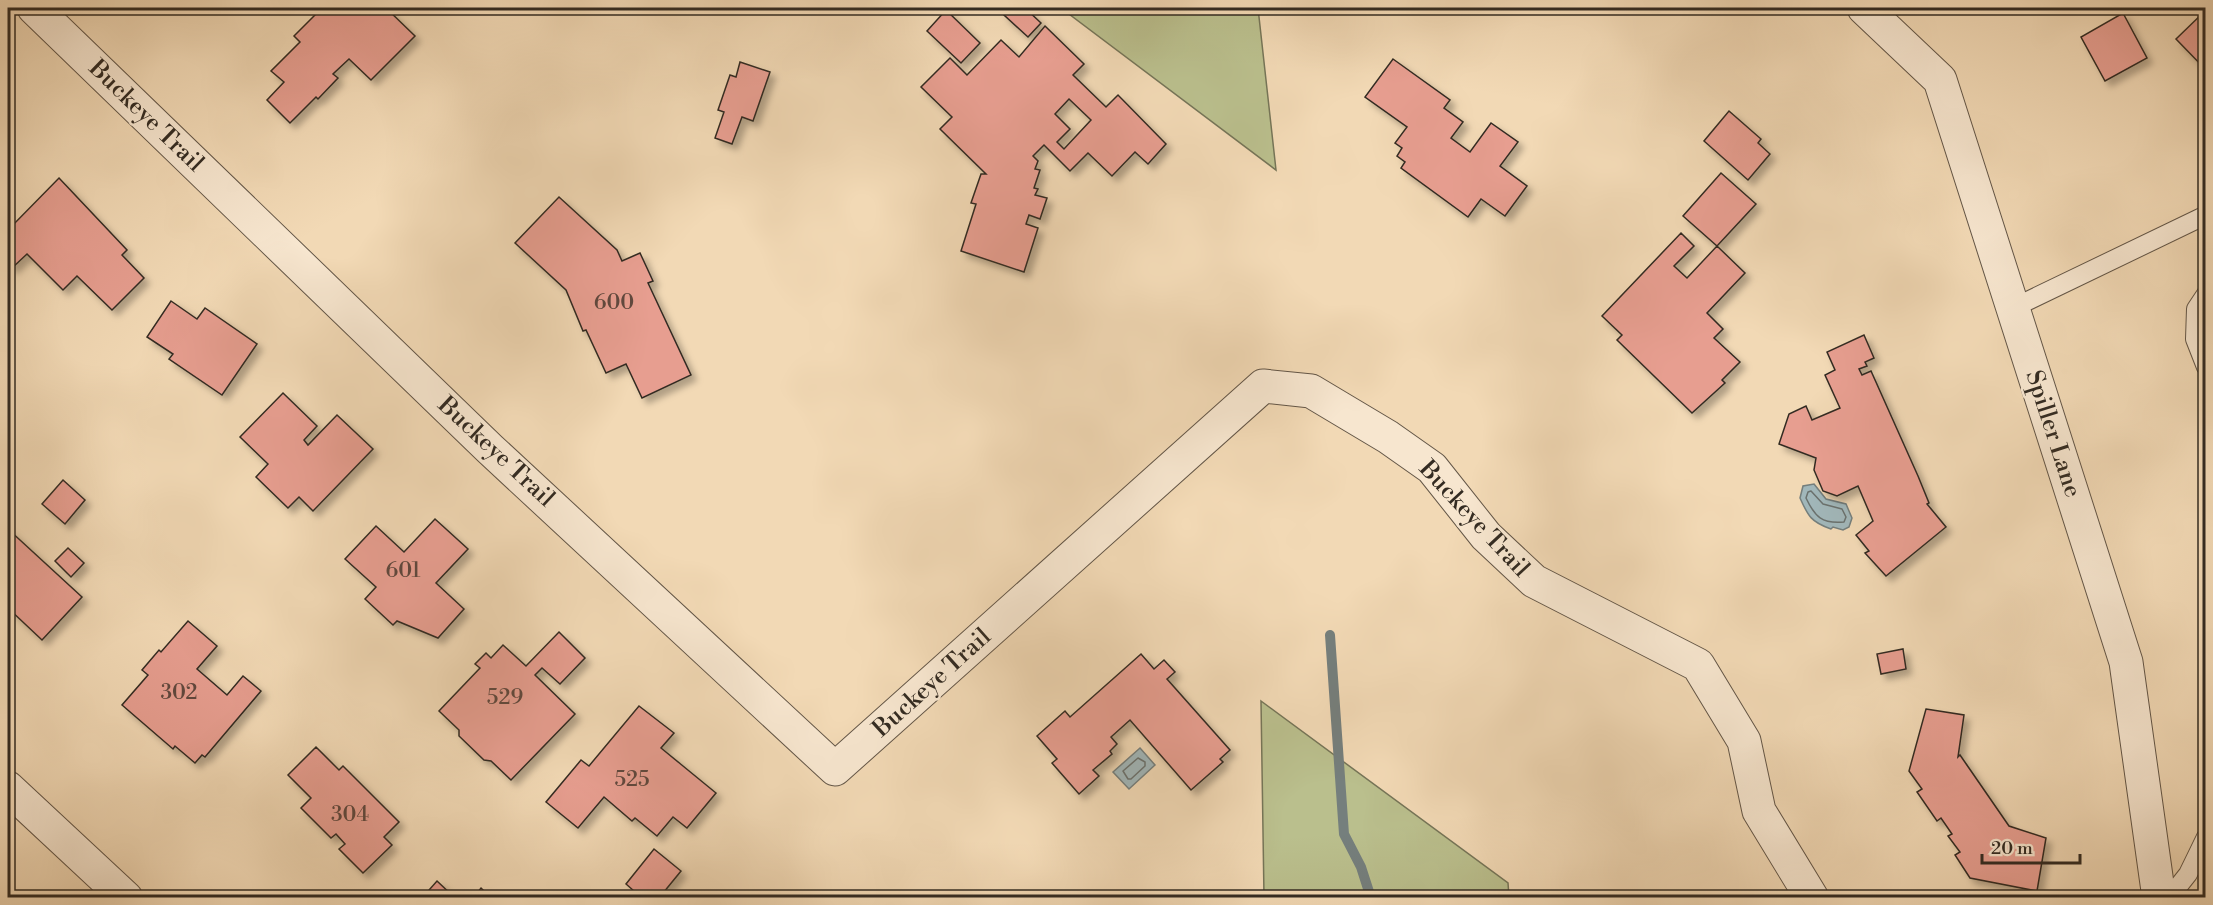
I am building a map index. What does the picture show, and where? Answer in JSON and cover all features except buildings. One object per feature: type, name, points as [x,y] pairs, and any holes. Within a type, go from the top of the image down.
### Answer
[{"type":"street","name":"Buckeye Trail","points":[[34,8],[490,448],[835,770],[1263,386],[1311,391],[1388,437],[1432,468],[1486,536],[1534,581],[1698,665],[1744,741],[1759,811],[1812,897]]},
{"type":"street","name":"Spiller Lane","points":[[1864,8],[1940,80],[2126,662],[2159,897]]},
{"type":"street","points":[[8,788],[126,897]]},
{"type":"lane","points":[[2013,309],[2205,215]]},
{"type":"lane","points":[[2205,294],[2196,309],[2195,339],[2205,367]]},
{"type":"lane","points":[[2169,897],[2188,874],[2205,837]]},
{"type":"green space","points":[[1061,8],[1258,8],[1276,170]]},
{"type":"green space","points":[[1261,701],[1508,883],[1509,897],[1264,897]]},
{"type":"water","points":[[1814,484],[1826,499],[1846,504],[1852,518],[1849,527],[1843,530],[1833,527],[1831,529],[1811,518],[1800,498],[1803,486]]},
{"type":"water","points":[[1140,748],[1155,765],[1129,789],[1113,772]]},
{"type":"waterway","points":[[1330,635],[1344,834],[1361,867],[1371,898]]}]
